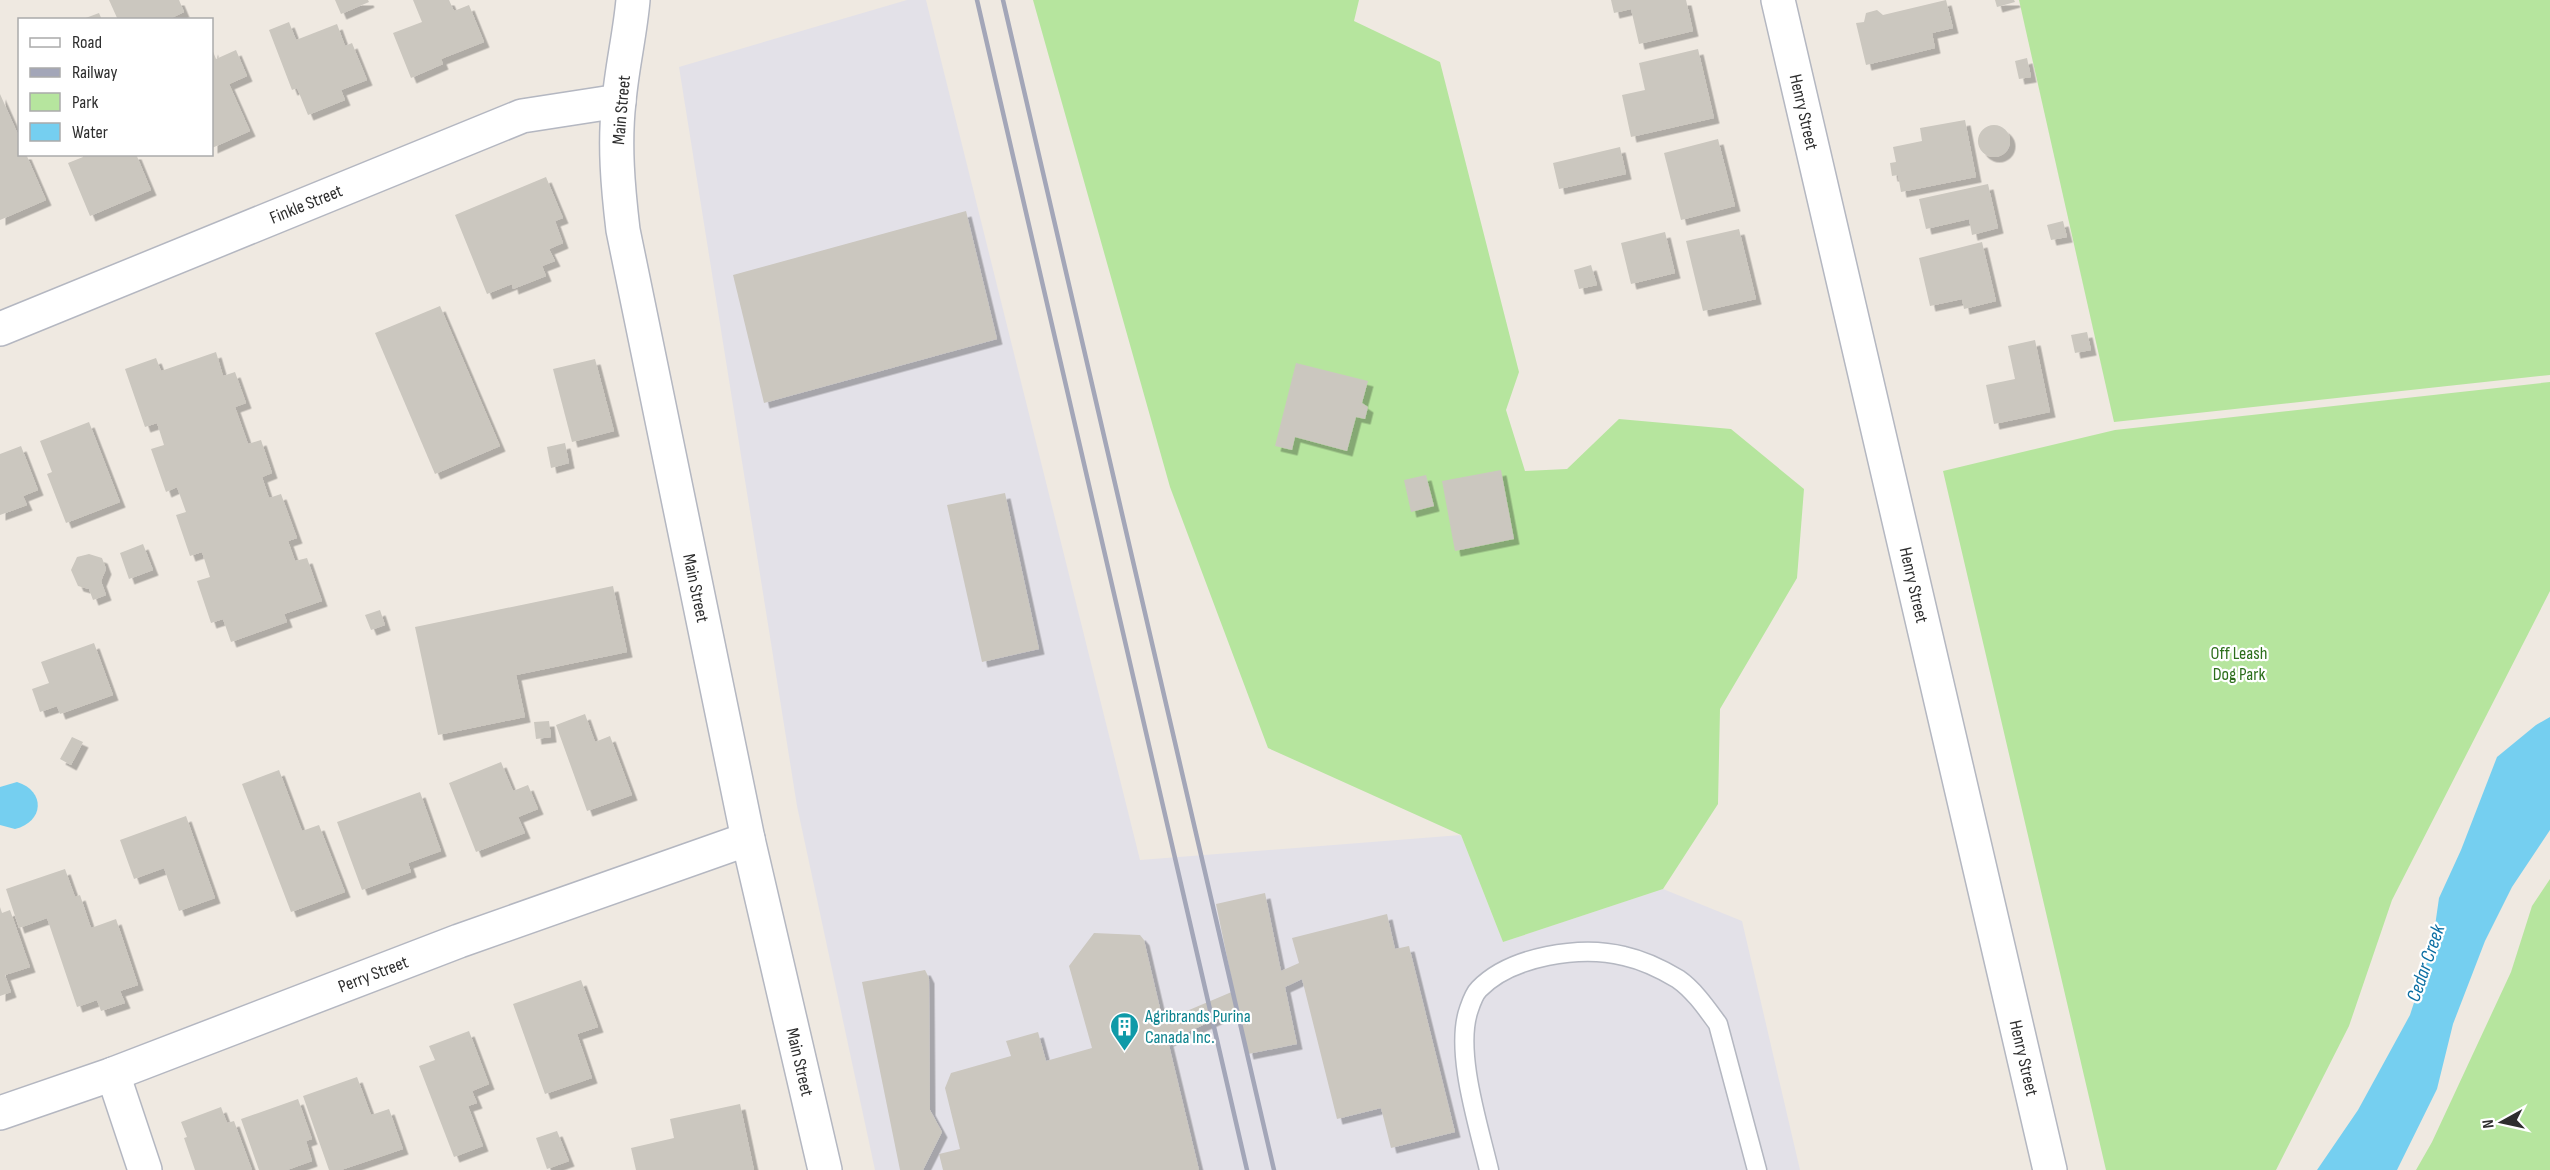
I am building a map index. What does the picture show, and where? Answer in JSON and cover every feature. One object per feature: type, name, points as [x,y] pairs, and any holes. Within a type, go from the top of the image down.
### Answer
[{"type":"street","name":"Main Street","points":[[633,0],[619,101],[617,166],[623,230],[748,839],[825,1170]]},
{"type":"street","name":"Henry Street","points":[[1778,0],[2050,1170]]},
{"type":"street","name":"Finkle Street","points":[[0,329],[522,116],[619,101]]},
{"type":"street","name":"Perry Street","points":[[0,1113],[113,1074],[459,941],[748,839]]},
{"type":"street","points":[[113,1074],[145,1170]]},
{"type":"lane","points":[[1489,1170],[1463,1042],[1468,1011],[1477,990],[1503,971],[1533,960],[1569,952],[1625,956],[1644,963],[1680,980],[1704,1005],[1718,1024],[1757,1170]]},
{"type":"shaded area","points":[[907,0],[926,0],[1140,860],[1461,835],[1503,942],[1663,889],[1742,921],[1800,1170],[875,1170],[797,806],[679,67]]},
{"type":"green space","points":[[1033,0],[1359,0],[1354,21],[1440,62],[1519,372],[1506,410],[1525,471],[1567,469],[1619,419],[1731,429],[1804,489],[1797,578],[1720,709],[1718,804],[1663,889],[1503,942],[1461,835],[1268,748],[1170,487]]},
{"type":"green space","points":[[2019,0],[2550,0],[2550,375],[2114,422]]},
{"type":"green space","name":"Off Leash Dog Park","points":[[2550,382],[2550,591],[2392,900],[2349,1026],[2276,1170],[2106,1170],[1943,471],[2115,430]]},
{"type":"green space","points":[[2550,879],[2550,1170],[2416,1170],[2432,1142],[2511,972],[2532,906]]},
{"type":"water","name":"Cedar Creek","points":[[2550,717],[2550,830],[2512,887],[2485,941],[2453,1024],[2437,1089],[2397,1170],[2317,1170],[2358,1110],[2410,1015],[2432,947],[2439,898],[2461,850],[2497,757],[2536,725]]},
{"type":"water","points":[[17,782],[33,792],[38,806],[32,820],[15,829],[0,825],[0,787]]},
{"type":"building","points":[[109,0],[179,0],[184,12],[171,18],[117,18]]},
{"type":"building","points":[[335,0],[368,0],[369,2],[341,14]]},
{"type":"building","points":[[413,0],[449,0],[454,11],[469,5],[484,42],[441,59],[443,64],[411,78],[393,33],[422,22]]},
{"type":"building","points":[[1611,0],[1686,0],[1693,31],[1639,44],[1631,9],[1614,13]]},
{"type":"building","points":[[1946,0],[1953,28],[1932,33],[1935,48],[1866,65],[1856,23],[1864,22],[1866,13],[1877,10],[1883,15]]},
{"type":"building","points":[[1995,0],[2014,0],[2015,2],[1997,7]]},
{"type":"building","points":[[99,13],[101,18],[86,18]]},
{"type":"building","points":[[289,22],[296,40],[337,24],[345,46],[352,43],[367,80],[341,90],[345,100],[308,115],[297,88],[292,90],[269,30]]},
{"type":"building","points":[[1698,49],[1714,118],[1631,137],[1622,95],[1645,90],[1639,63]]},
{"type":"building","points":[[236,50],[247,76],[229,84],[250,131],[213,148],[213,52],[216,59]]},
{"type":"building","points":[[2027,58],[2031,77],[2019,79],[2015,61]]},
{"type":"building","points":[[0,94],[18,134],[18,156],[27,156],[46,200],[0,220]]},
{"type":"building","points":[[1965,120],[1976,177],[1901,192],[1898,175],[1892,176],[1890,163],[1896,162],[1893,147],[1922,141],[1920,128]]},
{"type":"building","points":[[1994,125],[2005,130],[2010,141],[2005,152],[1994,157],[1983,152],[1978,141],[1983,130]]},
{"type":"building","points":[[1718,139],[1735,206],[1681,220],[1664,153]]},
{"type":"building","points":[[1620,147],[1626,174],[1559,189],[1553,163]]},
{"type":"building","points":[[137,156],[151,190],[90,216],[68,163],[83,157]]},
{"type":"building","points":[[546,177],[563,218],[555,221],[563,243],[549,249],[555,261],[542,266],[546,276],[513,289],[512,284],[487,294],[455,215]]},
{"type":"building","points":[[1988,184],[1998,228],[1972,235],[1969,219],[1926,229],[1919,199]]},
{"type":"building","points":[[966,211],[997,339],[764,403],[733,275]]},
{"type":"building","points":[[2063,221],[2067,237],[2051,240],[2047,225]]},
{"type":"building","points":[[1739,229],[1756,299],[1703,311],[1686,241]]},
{"type":"building","points":[[1665,232],[1675,273],[1631,284],[1621,243]]},
{"type":"building","points":[[1982,242],[1996,301],[1964,309],[1962,299],[1930,306],[1919,258]]},
{"type":"building","points":[[1591,265],[1597,285],[1579,289],[1574,270]]},
{"type":"building","points":[[440,306],[500,446],[435,474],[375,333]]},
{"type":"building","points":[[2087,332],[2091,350],[2075,353],[2071,335]]},
{"type":"building","points":[[2035,340],[2050,412],[1994,424],[1986,385],[2015,379],[2008,346]]},
{"type":"building","points":[[216,352],[223,376],[235,372],[246,403],[235,407],[248,444],[261,440],[272,473],[262,477],[269,498],[281,494],[297,538],[288,541],[295,561],[307,558],[322,601],[284,614],[287,622],[231,642],[223,619],[211,623],[197,581],[210,577],[202,552],[190,556],[176,515],[186,512],[177,487],[166,492],[151,449],[164,445],[157,423],[145,427],[125,369],[156,358],[161,371]]},
{"type":"building","points":[[595,359],[614,431],[572,442],[553,369]]},
{"type":"building","points":[[1296,363],[1368,381],[1362,403],[1368,407],[1365,419],[1356,417],[1347,451],[1295,437],[1292,450],[1275,446]]},
{"type":"building","points":[[89,422],[120,502],[66,523],[47,474],[52,472],[40,441]]},
{"type":"building","points":[[565,443],[569,463],[551,468],[547,447]]},
{"type":"building","points":[[21,446],[38,490],[23,496],[27,505],[0,515],[0,454]]},
{"type":"building","points":[[1501,470],[1514,539],[1455,551],[1442,481]]},
{"type":"building","points":[[1426,475],[1434,506],[1411,512],[1404,480]]},
{"type":"building","points":[[1005,493],[1039,649],[982,662],[947,505]]},
{"type":"building","points":[[143,544],[153,570],[129,579],[120,553]]},
{"type":"building","points":[[89,554],[102,558],[106,569],[101,581],[106,595],[93,600],[89,589],[78,586],[71,570],[77,557]]},
{"type":"building","points":[[613,586],[627,652],[516,675],[525,717],[438,735],[415,627]]},
{"type":"building","points":[[380,610],[385,625],[371,630],[365,615]]},
{"type":"building","points":[[94,643],[113,695],[60,714],[57,706],[40,712],[32,689],[49,683],[41,662]]},
{"type":"building","points":[[585,714],[595,742],[610,736],[632,795],[587,811],[556,725]]},
{"type":"building","points":[[549,721],[551,737],[536,739],[534,722]]},
{"type":"building","points":[[72,737],[83,742],[71,765],[60,759]]},
{"type":"building","points":[[501,762],[513,791],[528,785],[538,809],[518,817],[525,833],[476,852],[449,783]]},
{"type":"building","points":[[279,770],[302,831],[319,825],[345,892],[291,912],[242,784]]},
{"type":"building","points":[[420,792],[441,851],[408,863],[411,872],[362,890],[337,822]]},
{"type":"building","points":[[186,816],[215,898],[179,911],[164,868],[134,879],[120,840]]},
{"type":"building","points":[[65,869],[75,897],[80,895],[91,928],[116,919],[138,985],[120,991],[125,1003],[101,1011],[97,1000],[77,1007],[47,918],[19,928],[6,889]]},
{"type":"building","points":[[1265,893],[1281,971],[1299,963],[1292,938],[1387,914],[1395,949],[1409,946],[1455,1132],[1391,1148],[1381,1108],[1337,1119],[1302,979],[1285,987],[1297,1044],[1248,1054],[1238,1009],[1168,1041],[1199,1170],[943,1170],[939,1154],[960,1149],[945,1088],[951,1073],[1011,1056],[1006,1041],[1038,1032],[1046,1061],[1092,1048],[1069,966],[1094,933],[1140,935],[1144,940],[1163,1021],[1234,991],[1216,904]]},
{"type":"building","points":[[0,907],[2,913],[10,910],[30,967],[5,975],[11,992],[0,996]]},
{"type":"building","points":[[925,970],[929,978],[930,1110],[942,1132],[923,1170],[900,1170],[862,982]]},
{"type":"building","points":[[581,980],[598,1027],[577,1034],[592,1078],[545,1094],[513,1004]]},
{"type":"building","points":[[469,1031],[489,1084],[472,1091],[477,1103],[468,1106],[483,1146],[454,1157],[419,1066],[435,1060],[429,1046]]},
{"type":"building","points":[[357,1077],[371,1115],[389,1109],[403,1149],[341,1170],[329,1170],[303,1096]]},
{"type":"building","points":[[298,1099],[312,1139],[306,1141],[312,1161],[287,1170],[259,1170],[241,1119]]},
{"type":"building","points":[[740,1104],[754,1170],[636,1170],[631,1148],[674,1138],[670,1119]]},
{"type":"building","points":[[221,1107],[227,1123],[234,1121],[252,1170],[195,1170],[181,1122]]},
{"type":"building","points":[[557,1131],[569,1161],[547,1169],[536,1138]]},
{"type":"railway","points":[[977,0],[1247,1170]]},
{"type":"railway","points":[[1003,0],[1274,1170]]},
{"type":"place","name":"Agribrands Purina Canada Inc.","points":[[1124,1052]]}]
